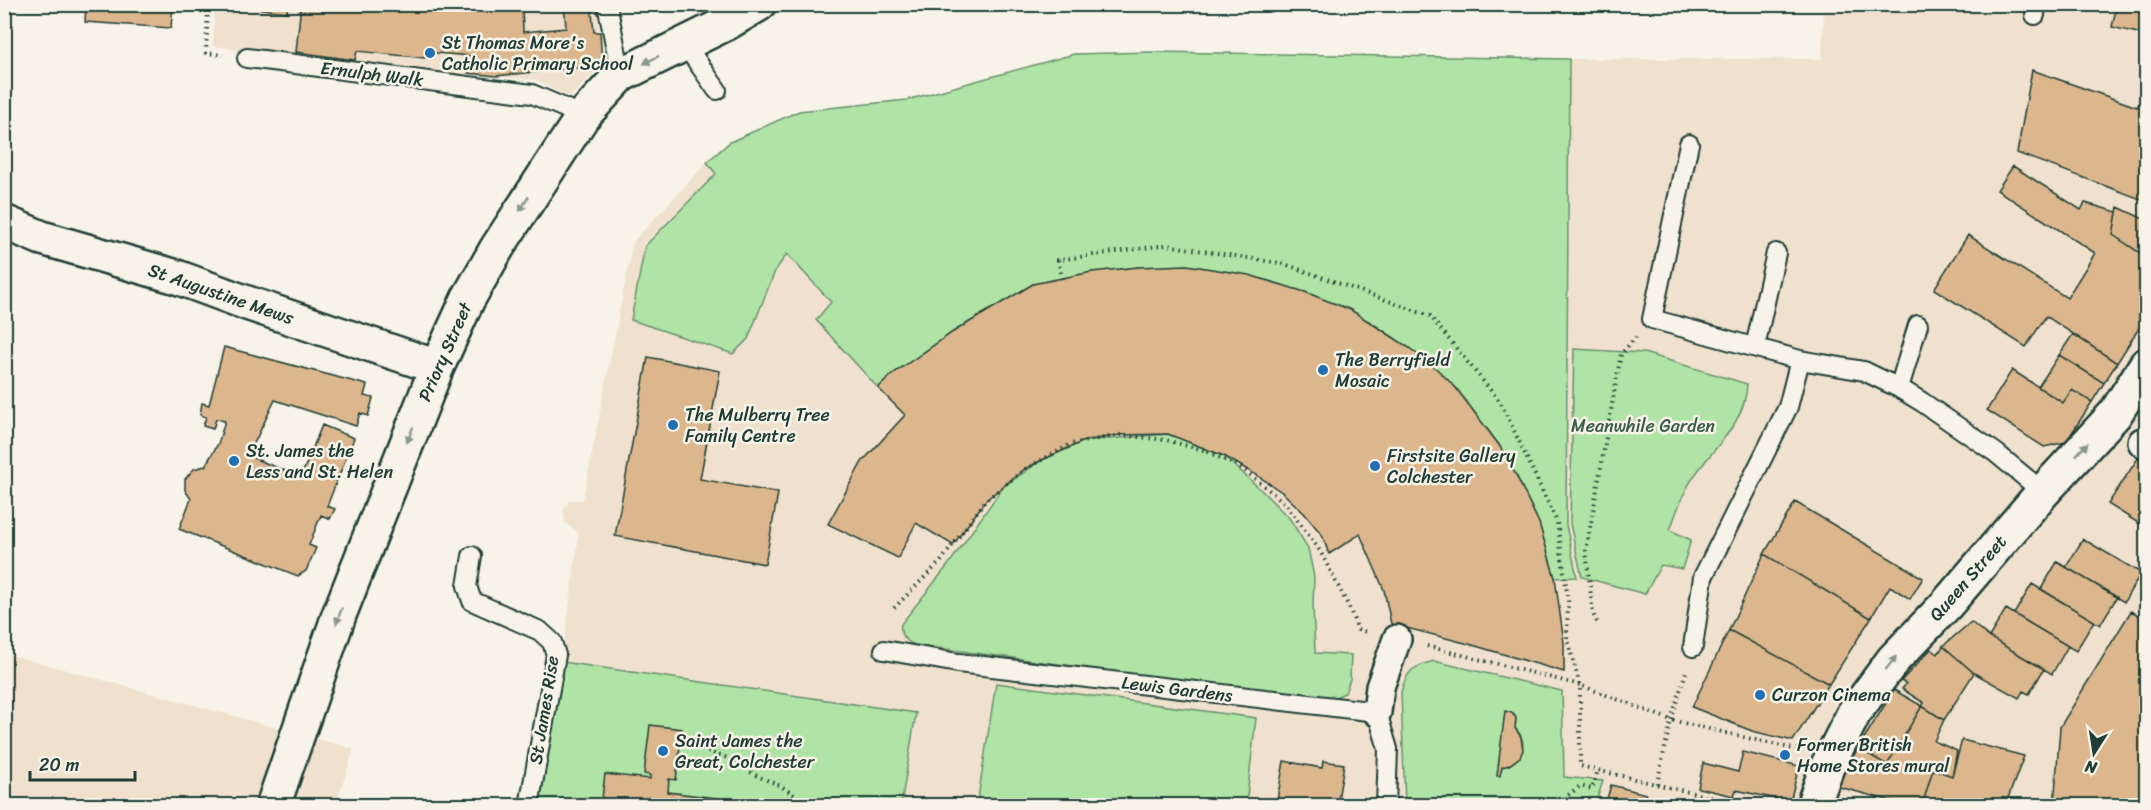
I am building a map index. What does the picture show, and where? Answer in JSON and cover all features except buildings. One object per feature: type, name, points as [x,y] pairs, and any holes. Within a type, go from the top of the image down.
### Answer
[{"type":"street","name":"Priory Street","points":[[273,806],[339,615],[437,367],[468,299],[497,248],[583,116],[621,75],[725,24],[759,4]]},
{"type":"street","name":"St Augustine Mews","points":[[4,222],[42,238],[177,277],[437,367]]},
{"type":"street","name":"Queen Street","points":[[1818,804],[1831,758],[1854,713],[1893,660],[1946,606],[2043,492],[2115,414],[2146,365]]},
{"type":"street","points":[[1377,712],[1380,687],[1397,639]]},
{"type":"lane","points":[[606,4],[621,75]]},
{"type":"lane","points":[[684,43],[717,90]]},
{"type":"lane","name":"Ernulph Walk","points":[[247,58],[532,94],[583,116]]},
{"type":"lane","points":[[1689,144],[1652,319],[1800,360],[1864,371],[1899,388],[1996,453],[2043,492]]},
{"type":"lane","points":[[1755,347],[1776,253]]},
{"type":"lane","points":[[1899,388],[1918,325]]},
{"type":"lane","points":[[1693,647],[1703,577],[1788,407],[1800,360]]},
{"type":"lane","name":"St James Rise","points":[[472,556],[467,586],[472,601],[540,631],[552,642],[556,655],[529,806]]},
{"type":"lane","name":"Lewis Gardens","points":[[884,650],[958,663],[1377,712]]},
{"type":"lane","points":[[1377,712],[1389,749],[1386,806]]},
{"type":"path","points":[[208,4],[206,53],[247,58]]},
{"type":"path","points":[[1062,279],[1058,261],[1166,245],[1285,264],[1430,316],[1501,403],[1557,522],[1568,593],[1567,639],[1580,685],[1580,766],[1747,806]]},
{"type":"path","points":[[1597,622],[1593,615],[1586,551],[1621,354],[1652,319]]},
{"type":"path","points":[[894,608],[941,561],[986,500],[1025,469],[1071,444],[1120,435],[1186,444],[1243,469],[1285,503],[1320,551],[1348,605],[1358,630],[1580,685],[1671,720],[1831,758]]},
{"type":"path","points":[[1658,784],[1671,720],[1693,647]]},
{"type":"path","points":[[696,748],[731,759],[755,775],[782,786],[802,800],[806,806]]},
{"type":"path","points":[[1554,806],[1580,786],[1592,789],[1598,770]]},
{"type":"shaded area","name":"St Thomas More's Catholic Primary School","points":[[597,4],[602,65],[571,96],[564,95],[536,80],[468,73],[460,75],[339,61],[338,64],[213,46],[215,5]]},
{"type":"shaded area","points":[[1824,5],[2146,5],[2146,805],[537,806],[562,662],[579,533],[565,523],[563,510],[570,500],[583,500],[633,242],[707,162],[730,142],[799,111],[907,100],[1074,54],[1153,52],[1569,59],[1822,59]]},
{"type":"shaded area","points":[[4,653],[354,749],[336,805],[5,805]]},
{"type":"green space","points":[[1153,52],[1569,59],[1566,525],[1577,577],[1555,578],[1539,523],[1517,477],[1499,445],[1456,388],[1408,347],[1371,322],[1280,284],[1213,270],[1138,267],[1033,284],[953,332],[894,373],[878,388],[816,320],[831,302],[787,254],[775,271],[748,339],[733,354],[631,320],[645,246],[716,174],[707,162],[730,142],[799,111],[907,100],[1074,54]]},
{"type":"green space","name":"Meanwhile Garden","points":[[1574,349],[1644,353],[1747,384],[1745,398],[1735,422],[1691,481],[1670,530],[1691,540],[1682,569],[1661,565],[1645,594],[1582,577],[1570,524]]},
{"type":"green space","points":[[1168,434],[1224,456],[1290,519],[1308,548],[1314,577],[1315,653],[1351,655],[1350,679],[1345,693],[1333,698],[1315,698],[915,645],[904,637],[901,624],[949,564],[1003,487],[1042,460],[1084,441]]},
{"type":"green space","points":[[1434,661],[1562,691],[1564,777],[1603,781],[1595,805],[1405,805],[1401,692],[1408,674]],"holes":[[[1509,712],[1515,716],[1515,728],[1522,740],[1522,752],[1515,761],[1502,767]]]},
{"type":"green space","points":[[562,662],[916,713],[901,805],[537,806]]},
{"type":"green space","points":[[996,683],[1256,718],[1246,805],[977,805]]},
{"type":"place","name":"St Thomas More's Catholic Primary School","points":[[430,53]]},
{"type":"place","name":"The Berryfield Mosaic","points":[[1323,370]]},
{"type":"place","name":"The Mulberry Tree Family Centre","points":[[673,425]]},
{"type":"place","name":"St. James the Less and St. Helen","points":[[234,461]]},
{"type":"place","name":"Firstsite Gallery Colchester","points":[[1375,466]]},
{"type":"place","name":"Curzon Cinema","points":[[1760,695]]},
{"type":"place","name":"Saint James the Great, Colchester","points":[[663,751]]},
{"type":"place","name":"Former British Home Stores mural","points":[[1785,755]]}]
